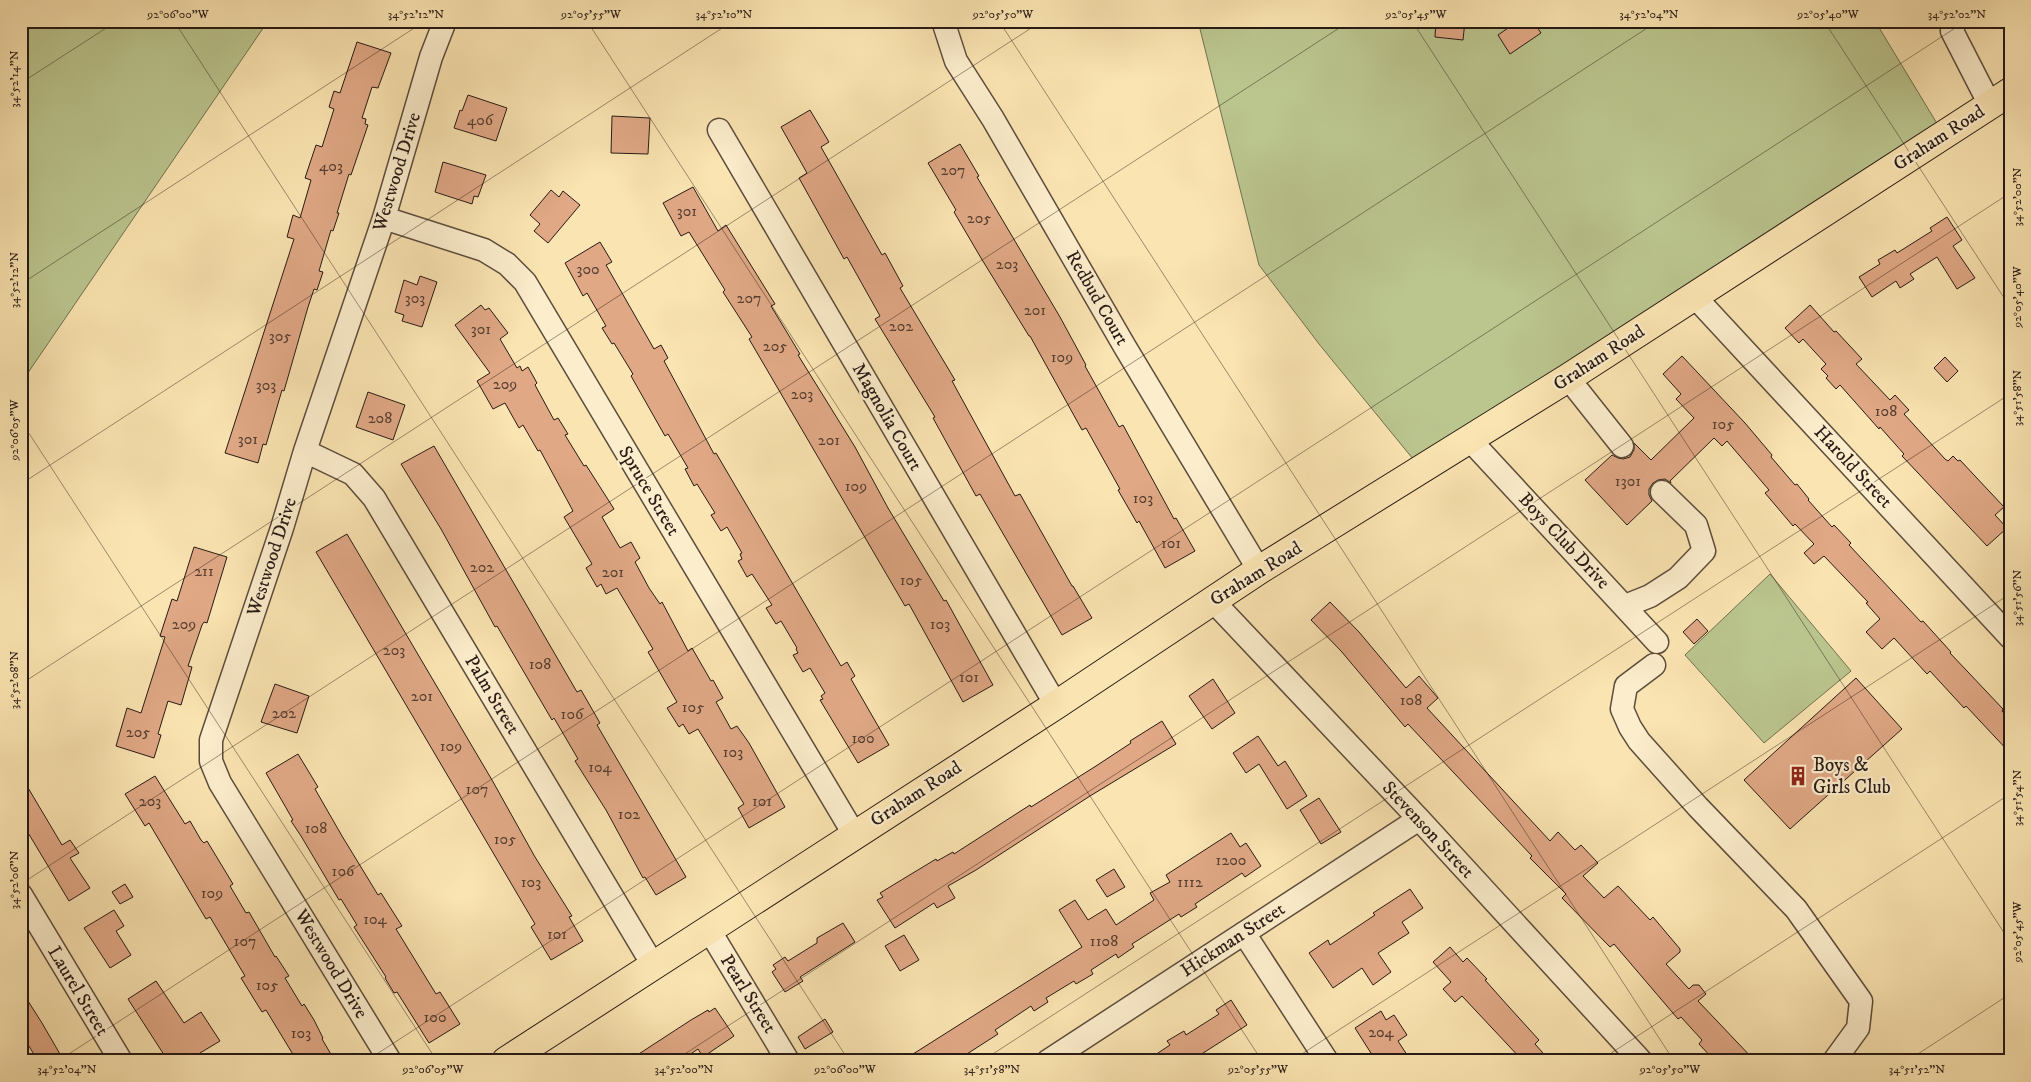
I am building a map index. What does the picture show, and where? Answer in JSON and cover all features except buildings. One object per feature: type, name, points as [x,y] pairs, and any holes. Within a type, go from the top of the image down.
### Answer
[{"type":"main road","name":"Graham Road","points":[[506,1061],[708,928],[1056,705],[1259,570],[1568,378],[2000,99]]},
{"type":"street","name":"Westwood Drive","points":[[390,1061],[220,784],[211,761],[211,740],[279,538],[305,451],[384,218],[431,57],[445,21]]},
{"type":"street","name":"Redbud Court","points":[[943,21],[956,61],[993,120],[1124,346],[1259,570]]},
{"type":"street","points":[[1955,21],[1952,31],[2000,99]]},
{"type":"street","name":"Magnolia Court","points":[[719,130],[1056,705]]},
{"type":"street","name":"Spruce Street","points":[[384,218],[484,250],[507,264],[525,282],[854,834]]},
{"type":"street","name":"Harold Street","points":[[1695,297],[2010,637]]},
{"type":"street","points":[[1568,378],[1622,446]]},
{"type":"street","name":"Boys Club Drive","points":[[1470,440],[1658,642]]},
{"type":"street","name":"Palm Street","points":[[305,451],[353,474],[374,498],[653,965]]},
{"type":"street","points":[[1625,606],[1650,596],[1678,578],[1704,551],[1696,525],[1662,492]]},
{"type":"street","name":"Stevenson Street","points":[[1213,601],[1418,819],[1641,1061]]},
{"type":"street","points":[[1654,665],[1626,686],[1622,709],[1630,727],[1639,741],[1698,807],[1796,910],[1862,1001],[1858,1028],[1834,1061]]},
{"type":"street","name":"Hickman Street","points":[[1048,1061],[1418,819]]},
{"type":"street","name":"Laurel Street","points":[[21,895],[121,1061]]},
{"type":"street","name":"Pearl Street","points":[[708,928],[788,1061]]},
{"type":"street","points":[[1244,933],[1327,1061]]},
{"type":"green space","points":[[21,21],[268,21],[21,383]]},
{"type":"green space","points":[[1198,21],[1875,21],[1944,135],[1422,470],[1319,344],[1259,265]]},
{"type":"green space","points":[[1770,574],[1851,671],[1764,743],[1685,655]]},
{"type":"place","name":"Boys & Girls Club","points":[[1798,776]]}]
